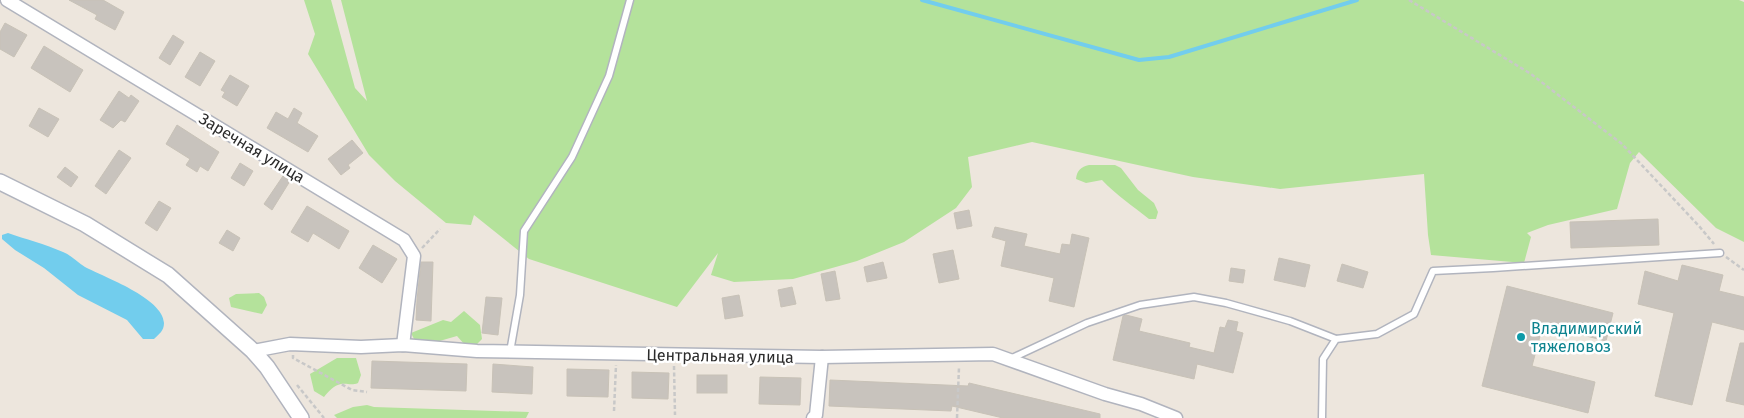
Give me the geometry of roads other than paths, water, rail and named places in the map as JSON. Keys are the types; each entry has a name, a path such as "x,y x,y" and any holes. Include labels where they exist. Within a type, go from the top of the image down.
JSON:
{"street":[{"name":"Заречная улица","path":"7,0 404,240 414,256 403,345"},
{"path":"0,182 85,224 168,276 253,351 267,367 301,418"},
{"name":"Центральная улица","path":"253,351 290,344 361,347 403,345 477,351 674,355 822,357 993,354 1176,418"},
{"path":"813,418 816,415 822,357"}],"lane":[{"path":"510,352 520,295 524,231 572,157 609,76 630,0"},
{"path":"1008,359 1087,323 1140,305 1194,297 1226,303 1290,321 1336,339 1377,334 1414,314 1433,271 1720,253"},
{"path":"1322,418 1323,359 1336,339"}],"water":[{"path":"8,233 66,253 85,267 144,297 161,314 164,323 162,330 154,339 143,339 127,320 78,295 44,268 15,250 2,239 2,235"}],"waterway":[{"path":"922,0 1139,60 1169,57 1357,0"}],"place":[{"name":"Владимирский тяжеловоз","path":"1521,337"}]}
